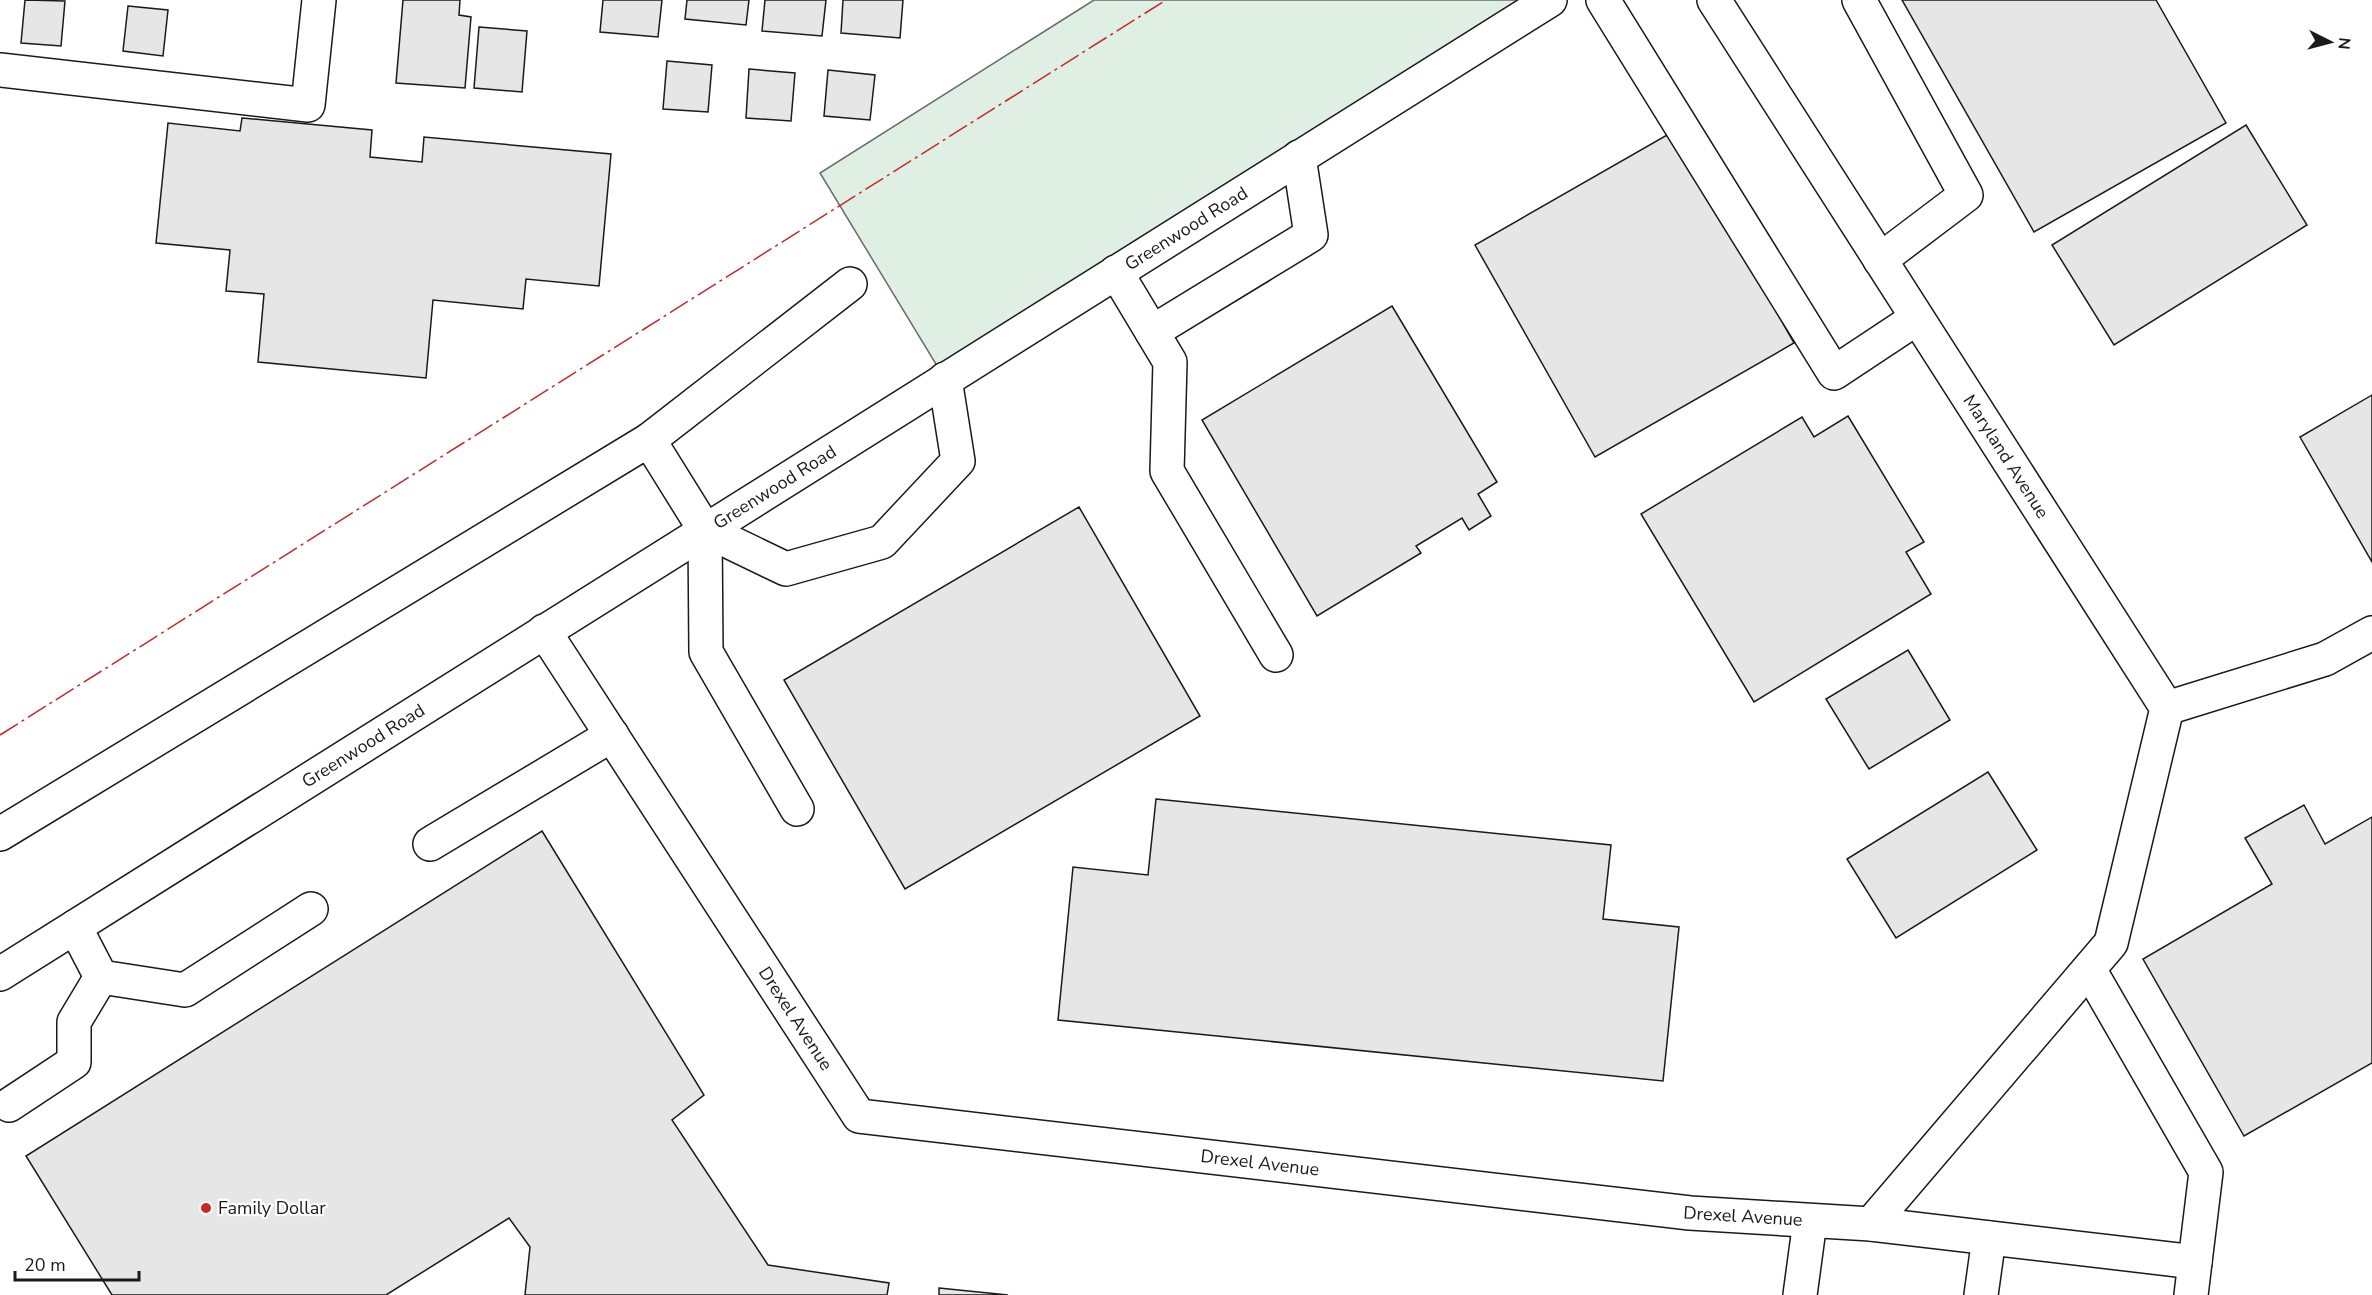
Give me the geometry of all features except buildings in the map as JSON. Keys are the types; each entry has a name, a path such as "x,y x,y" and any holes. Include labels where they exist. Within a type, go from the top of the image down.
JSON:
{"street":[{"path":"0,70 308,105 319,0"},
{"name":"Greenwood Road","path":"0,974 1550,0"},
{"path":"1603,0 1834,373 1917,318"},
{"name":"Maryland Avenue","path":"1714,0 2167,708"},
{"path":"1859,0 1966,195 1880,260"},
{"path":"1152,332 1311,235 1299,157"},
{"path":"1116,272 1170,362 1167,471 1276,656"},
{"path":"0,834 649,440 850,284"},
{"path":"705,530 786,568 882,542 958,461 945,379"},
{"path":"649,440 705,530 706,652 797,809"},
{"name":"Drexel Avenue","path":"544,631 859,1116 1690,1213 1871,1224 2195,1262"},
{"path":"1871,1224 2111,943 2167,708 2325,659 2372,633"},
{"path":"430,843 612,735"},
{"path":"101,977 186,990 311,909"},
{"path":"75,927 101,977"},
{"path":"2089,969 2206,1172 2191,1295"},
{"path":"9,1105 74,1062 74,1022 101,977"},
{"path":"1800,1295 1810,1221"},
{"path":"1981,1295 1989,1238"}],"green space":[{"path":"1094,0 1547,0 945,379 820,173"}],"power":[{"path":"0,735 1166,0"}],"place":[{"name":"Family Dollar","path":"206,1208"}]}
